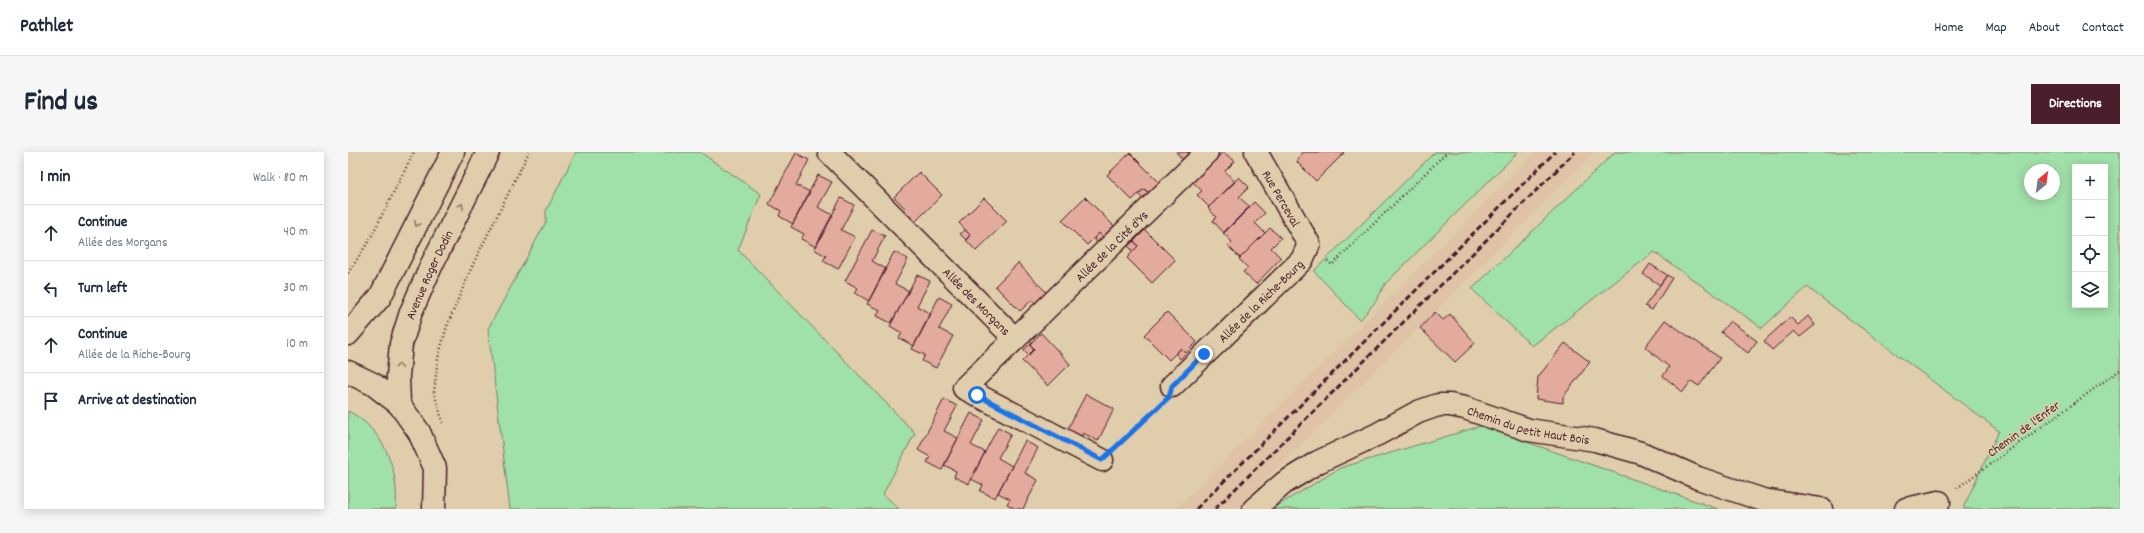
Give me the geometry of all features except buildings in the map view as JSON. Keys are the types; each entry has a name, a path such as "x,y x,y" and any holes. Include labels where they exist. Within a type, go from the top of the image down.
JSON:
{"street":[{"path":"348,334 359,324 380,297 453,152"},
{"name":"Avenue Roger Dodin","path":"399,404 398,376 401,344 411,312 432,264 488,152"},
{"name":"Allée des Morgans","path":"829,152 1015,339 964,388 1102,460"},
{"name":"Allée de la Cité d'Ys","path":"1015,339 1207,152"},
{"name":"Rue Perceval","path":"1256,152 1309,244"},
{"name":"Allée de la Riche-Bourg","path":"1172,386 1302,260 1309,244"},
{"path":"348,372 373,384 399,404 419,432 435,468 434,509"},
{"name":"Chemin du petit Haut Bois","path":"1254,509 1284,483 1318,462 1378,434 1418,412 1438,405 1450,405 1465,408 1529,430 1595,440 1641,453 1698,478 1763,500 1821,509"},
{"path":"1906,509 1939,502"}],"path":[{"path":"348,273 369,241 414,152"},
{"path":"445,429 434,392 438,358 447,326 473,264 529,152"},
{"path":"1309,244 1332,265 1447,152"},
{"name":"Chemin de l'Enfer","path":"1939,502 2120,370"},
{"path":"1102,460 1169,397 1172,386"}],"shaded area":[{"path":"1536,152 1595,152 1236,509 1176,509"}],"green space":[{"path":"576,152 700,152 761,194 738,250 915,433 883,494 899,509 510,509 488,329 546,222 546,211"},
{"path":"1435,152 1518,152 1385,284 1376,301 1360,320 1314,271"},
{"path":"1615,152 2120,152 2120,509 1964,509 1964,506 1999,431 1807,287 1762,328 1654,252 1532,346 1472,289"},
{"path":"348,411 361,419 372,429 387,452 395,480 396,509 348,509"},
{"path":"1481,426 1718,509 1272,509 1340,468"}],"railway":[{"path":"1196,509 1555,152"},
{"path":"1215,509 1575,152"}],"route":[{"path":"977,395 1102,460 1169,397 1172,386 1204,354"}]}
